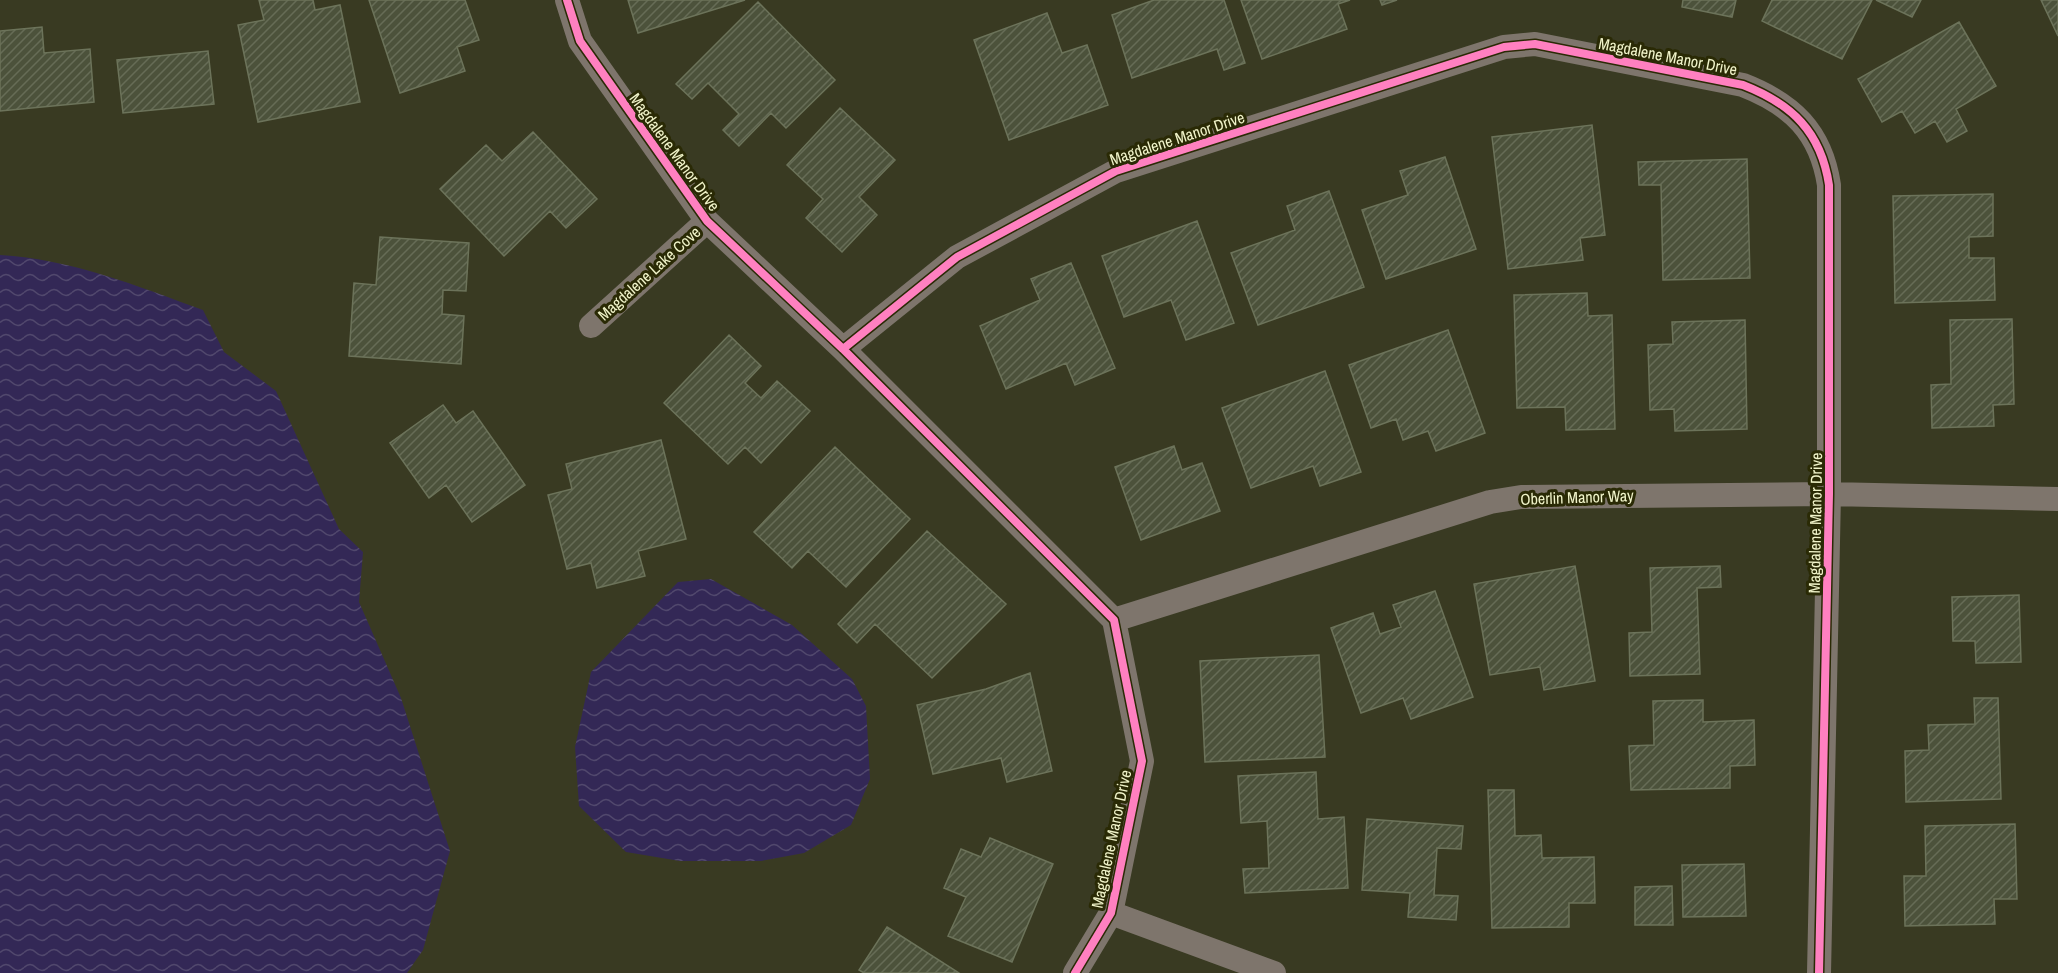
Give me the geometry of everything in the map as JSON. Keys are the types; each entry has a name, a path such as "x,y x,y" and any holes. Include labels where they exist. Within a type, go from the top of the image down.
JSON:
{"street":[{"name":"Magdalene Manor Drive","path":"567,0 580,41 707,221 843,349 1114,620 1142,761 1111,913 1075,973"},
{"name":"Magdalene Manor Drive","path":"843,349 957,257 1116,171 1504,47 1535,44 1743,85 1768,94 1804,124 1826,164 1830,186 1829,494 1819,973"},
{"name":"Magdalene Lake Cove","path":"591,326 707,221"},
{"name":"Oberlin Manor Way","path":"1114,620 1490,502 1521,498 1829,494 2058,499"},
{"path":"1111,913 1274,973"}],"water":[{"path":"0,255 78,268 203,310 224,352 276,391 339,529 363,552 359,602 401,698 450,851 423,950 407,973 0,973"},
{"path":"711,579 792,625 852,679 866,706 870,779 851,825 804,853 761,861 680,861 626,852 579,806 575,747 591,672 678,582"}],"building":[{"path":"259,0 313,0 315,10 340,5 360,102 258,122 238,25 264,20"},
{"path":"369,0 465,0 479,40 457,47 465,71 400,93"},
{"path":"628,0 745,0 638,33"},
{"path":"1154,0 1224,0 1245,63 1224,70 1217,49 1132,78 1112,15"},
{"path":"1241,0 1350,0 1338,4 1347,29 1262,59"},
{"path":"1380,0 1397,0 1382,5"},
{"path":"1683,0 1736,0 1732,17 1682,7"},
{"path":"1772,0 1872,0 1842,59 1762,21"},
{"path":"1876,0 1921,0 1912,17"},
{"path":"2041,0 2058,0 2058,36"},
{"path":"758,2 835,80 786,128 771,113 739,146 723,130 739,114 708,83 692,99 676,84"},
{"path":"1047,13 1062,53 1087,45 1108,105 1009,140 974,40"},
{"path":"1959,22 1996,86 1956,109 1967,131 1947,142 1935,121 1915,133 1902,111 1882,122 1858,79"},
{"path":"42,27 44,53 90,49 94,102 0,111 0,31"},
{"path":"208,51 214,104 123,113 117,60"},
{"path":"840,108 895,160 859,197 877,215 842,252 806,218 823,199 787,165"},
{"path":"1592,125 1605,235 1580,238 1583,260 1508,269 1492,137"},
{"path":"533,132 597,199 566,228 550,211 504,256 440,189 486,145 502,161"},
{"path":"1445,157 1476,249 1386,279 1362,210 1408,195 1400,171"},
{"path":"1747,159 1750,278 1663,280 1661,185 1639,185 1638,162"},
{"path":"1329,191 1364,287 1258,325 1231,253 1295,230 1287,206"},
{"path":"1993,194 1993,236 1969,237 1969,258 1994,258 1995,300 1895,303 1893,196"},
{"path":"1197,221 1234,323 1186,340 1171,300 1124,317 1102,256"},
{"path":"380,237 469,243 466,291 443,290 442,314 464,316 461,364 349,356 354,283 376,285"},
{"path":"1071,263 1115,368 1075,385 1066,363 1006,389 980,326 1040,300 1031,279"},
{"path":"1587,293 1588,316 1612,315 1615,429 1566,430 1565,407 1517,408 1514,295"},
{"path":"2012,319 2014,404 1993,405 1994,426 1932,428 1931,385 1951,384 1950,320"},
{"path":"1745,320 1747,429 1675,431 1674,409 1650,410 1648,345 1673,344 1672,322"},
{"path":"1448,330 1485,433 1436,451 1428,431 1403,440 1396,419 1371,428 1349,365"},
{"path":"729,335 761,366 745,383 761,398 777,381 810,411 761,463 745,447 728,464 664,403"},
{"path":"1325,371 1361,472 1320,486 1313,466 1251,488 1222,408"},
{"path":"443,405 456,423 473,411 525,485 472,522 446,485 429,498 390,443"},
{"path":"661,440 686,539 638,551 645,576 597,588 591,563 567,569 548,495 572,489 566,464"},
{"path":"1174,446 1182,470 1202,463 1220,511 1141,540 1115,467"},
{"path":"835,447 910,519 846,587 808,551 792,568 754,532"},
{"path":"927,531 1006,604 932,678 875,624 857,643 838,624"},
{"path":"1575,566 1595,681 1544,690 1540,667 1490,675 1474,584"},
{"path":"1720,566 1721,587 1697,588 1700,674 1630,676 1629,633 1652,632 1650,568"},
{"path":"1435,591 1473,697 1411,719 1403,698 1361,713 1331,628 1373,613 1380,634 1401,627 1393,605"},
{"path":"2019,595 2021,662 1976,663 1975,641 1953,641 1952,597"},
{"path":"1319,655 1325,757 1205,762 1200,661"},
{"path":"1030,673 1052,771 1007,782 1001,758 933,774 917,705 986,689"},
{"path":"1974,698 1998,698 2001,799 1906,802 1905,751 1929,750 1928,725 1975,724"},
{"path":"1703,700 1703,722 1754,720 1755,765 1730,766 1730,788 1631,790 1629,746 1654,745 1653,701"},
{"path":"1316,772 1318,819 1344,817 1348,888 1245,893 1243,869 1269,868 1267,821 1241,823 1238,776"},
{"path":"1488,790 1514,790 1515,836 1541,835 1542,858 1594,857 1595,903 1569,903 1569,927 1492,928"},
{"path":"1367,819 1463,826 1461,849 1437,848 1434,895 1458,896 1456,920 1408,917 1410,893 1362,890"},
{"path":"2015,824 2017,899 1994,899 1995,924 1905,926 1904,876 1926,876 1925,826"},
{"path":"990,838 1053,864 1012,962 948,936 966,897 944,888 961,849 981,857"},
{"path":"1744,864 1746,916 1683,917 1682,865"},
{"path":"1672,886 1673,925 1635,925 1635,887"},
{"path":"887,927 959,973 864,973 859,970"}],"cycle path":[{"path":"567,0 580,41 707,221 843,349 1114,620 1142,761 1111,913 1075,973"},
{"path":"843,349 957,257 1116,171 1504,47 1535,44 1743,85 1776,101 1790,111 1811,135 1825,166 1829,185 1829,494 1819,973"}]}
